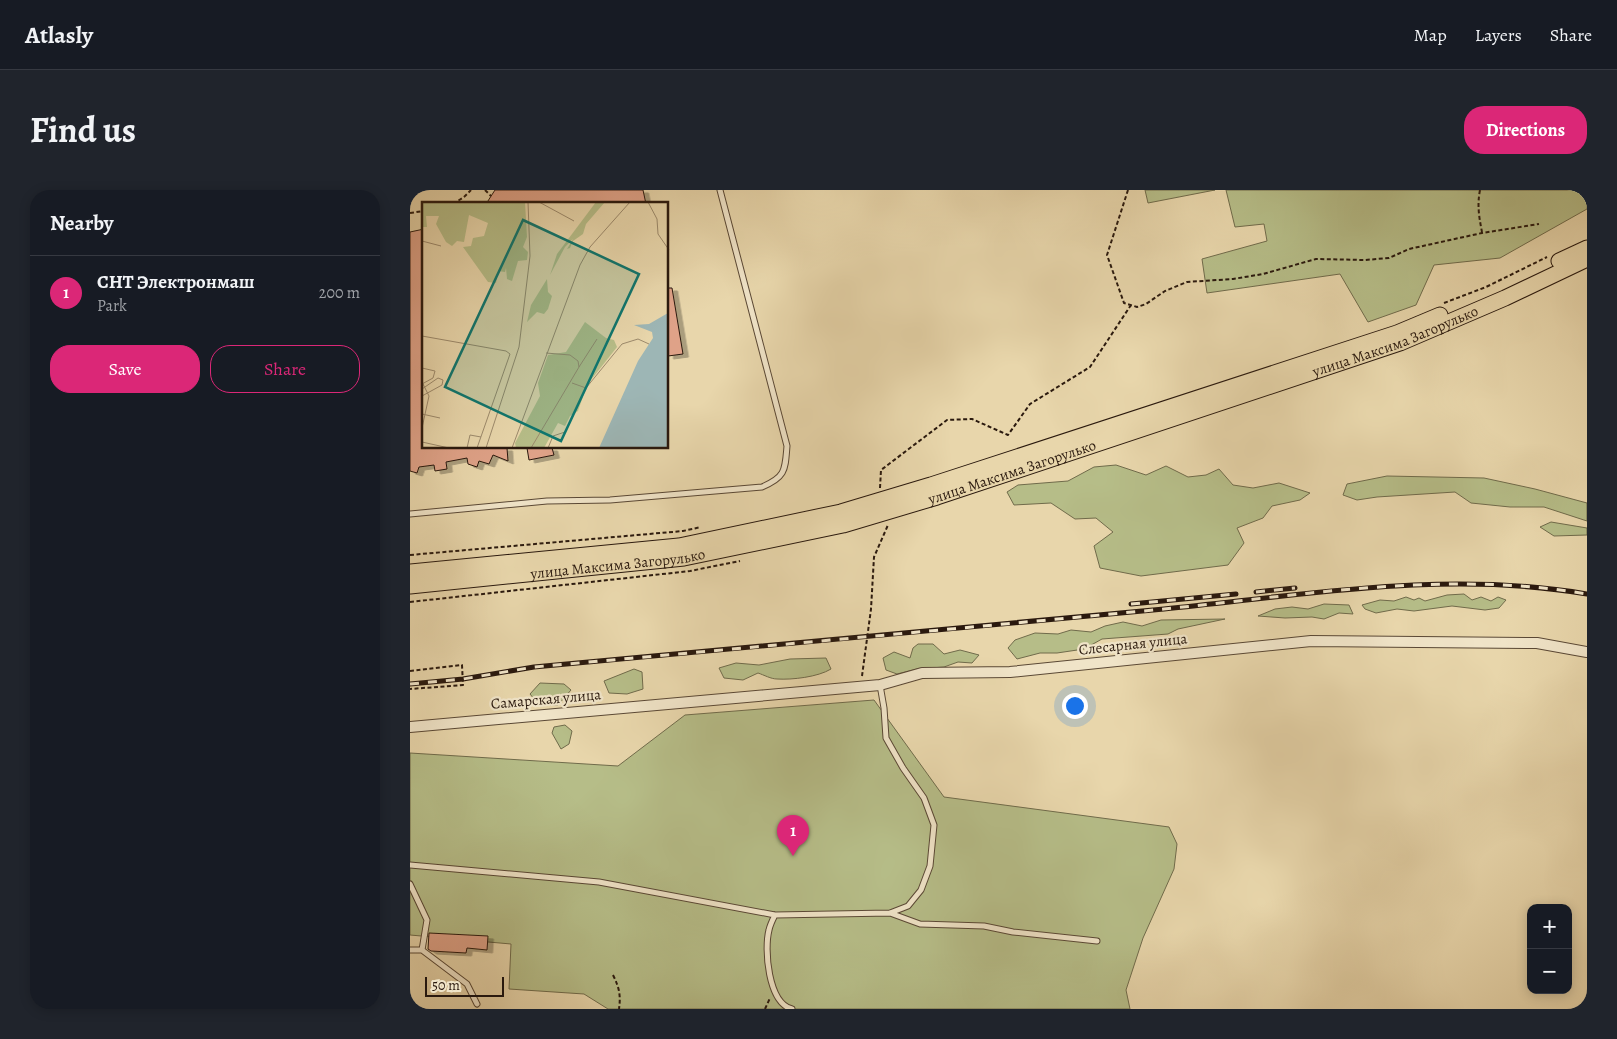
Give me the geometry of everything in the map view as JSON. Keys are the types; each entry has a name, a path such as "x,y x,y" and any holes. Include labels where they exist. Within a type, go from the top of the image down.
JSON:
{"main road":[{"name":"улица Максима Загорулько","path":"410,572 679,546 841,512 1397,332 1493,293 1587,248"},
{"name":"улица Максима Загорулько","path":"410,586 684,558 843,525 937,497 1400,343 1505,298 1587,259"}],"street":[{"name":"Слесарная улица","path":"684,701 880,685 922,673 1010,672 1311,641 1537,643 1587,652"},
{"name":"Самарская улица","path":"410,727 684,701"}],"lane":[{"path":"410,514 547,501 610,500 762,487 777,481 786,467 787,446 720,190"},
{"path":"410,865 599,882 775,915 890,913 908,906 921,890 930,866 934,825 924,798 903,768 886,738 880,685"},
{"path":"410,884 427,920 422,950"},
{"path":"890,913 920,924 984,926 1013,932 1097,941"},
{"path":"775,915 769,930 767,955 772,988 786,1008 792,1009"},
{"path":"410,950 422,950 468,984 477,1004"}],"path":[{"path":"456,202 471,190"},
{"path":"484,190 491,196"},
{"path":"1128,190 1106,255 1124,303 1137,307 1146,304 1165,291 1187,282 1233,279 1263,274 1316,259 1364,260 1389,258 1408,249 1482,233 1539,224"},
{"path":"1480,190 1478,215 1482,233"},
{"path":"1442,304 1486,287 1549,256"},
{"path":"888,488 880,490 881,470 947,420 972,419 1008,434 1030,404 1090,367 1131,305"},
{"path":"860,686 871,609 874,557 888,523"},
{"path":"410,555 683,531 702,527"},
{"path":"410,671 462,666 463,685 410,689"},
{"path":"613,975 619,988 621,1000 619,1009"}],"green space":[{"path":"1145,190 1215,190 1148,203"},
{"path":"1226,190 1587,190 1587,209 1500,258 1434,265 1416,305 1368,322 1340,274 1207,293 1202,259 1267,241 1264,224 1235,227"},
{"path":"1116,465 1146,475 1166,466 1188,477 1206,475 1219,469 1233,485 1253,488 1279,483 1310,493 1300,500 1272,506 1263,518 1237,528 1244,543 1228,565 1141,576 1100,568 1094,546 1113,532 1096,518 1075,519 1051,503 1014,505 1007,492 1018,485 1068,481 1094,467"},
{"path":"1387,476 1484,478 1535,489 1587,503 1587,521 1544,507 1510,507 1471,503 1455,492 1357,500 1343,495 1347,484"},
{"path":"1551,522 1587,528 1587,535 1554,536 1540,527"},
{"path":"1464,594 1472,600 1481,597 1491,601 1498,597 1506,600 1499,608 1485,610 1452,606 1414,611 1397,609 1376,613 1365,609 1362,605 1380,600 1394,601 1406,597 1414,600 1419,598 1425,601 1447,595"},
{"path":"1324,604 1349,605 1353,614 1339,613 1324,619 1258,616 1275,609 1292,607 1308,609"},
{"path":"1225,619 1178,629 1168,634 1102,639 1084,649 1057,653 1040,653 1017,659 1008,648 1015,640 1035,633 1058,634 1071,630 1091,632 1105,626 1123,622 1142,626 1161,620"},
{"path":"918,644 933,644 944,654 960,650 979,655 972,663 958,662 944,667 917,669 897,674 886,670 883,658 894,652 910,658 913,648"},
{"path":"826,658 831,669 812,676 797,678 775,679 758,673 743,680 724,678 719,668 736,663 759,665 790,659"},
{"path":"634,669 642,672 643,689 627,694 609,693 604,681"},
{"path":"540,683 564,684 571,690 558,705 539,705 530,694"},
{"path":"874,700 944,797 1169,827 1177,844 1174,869 1143,938 1126,990 1130,1009 608,1009 584,994 509,989 511,944 410,935 410,753 618,766 685,715"},
{"path":"565,725 572,731 569,744 561,749 552,733 554,727"}],"building":[{"path":"495,190 643,190 646,202 487,202"},
{"path":"422,229 422,449 507,449 508,461 493,455 489,464 479,461 477,467 468,464 467,458 446,462 447,469 435,471 434,465 419,467 417,473 410,471 410,232"},
{"path":"669,288 672,288 683,354 669,356"},
{"path":"527,449 552,449 554,455 529,460"},
{"path":"429,933 488,936 487,950 467,948 466,953 431,951 428,949"}],"railway":[{"path":"410,684 463,679 534,667 1164,609 1376,587 1482,584 1534,587 1587,594"},
{"path":"1256,592 1295,588"},
{"path":"1131,604 1236,594"}],"place":[{"name":"СНТ Электронмаш","path":"793,856"}]}
